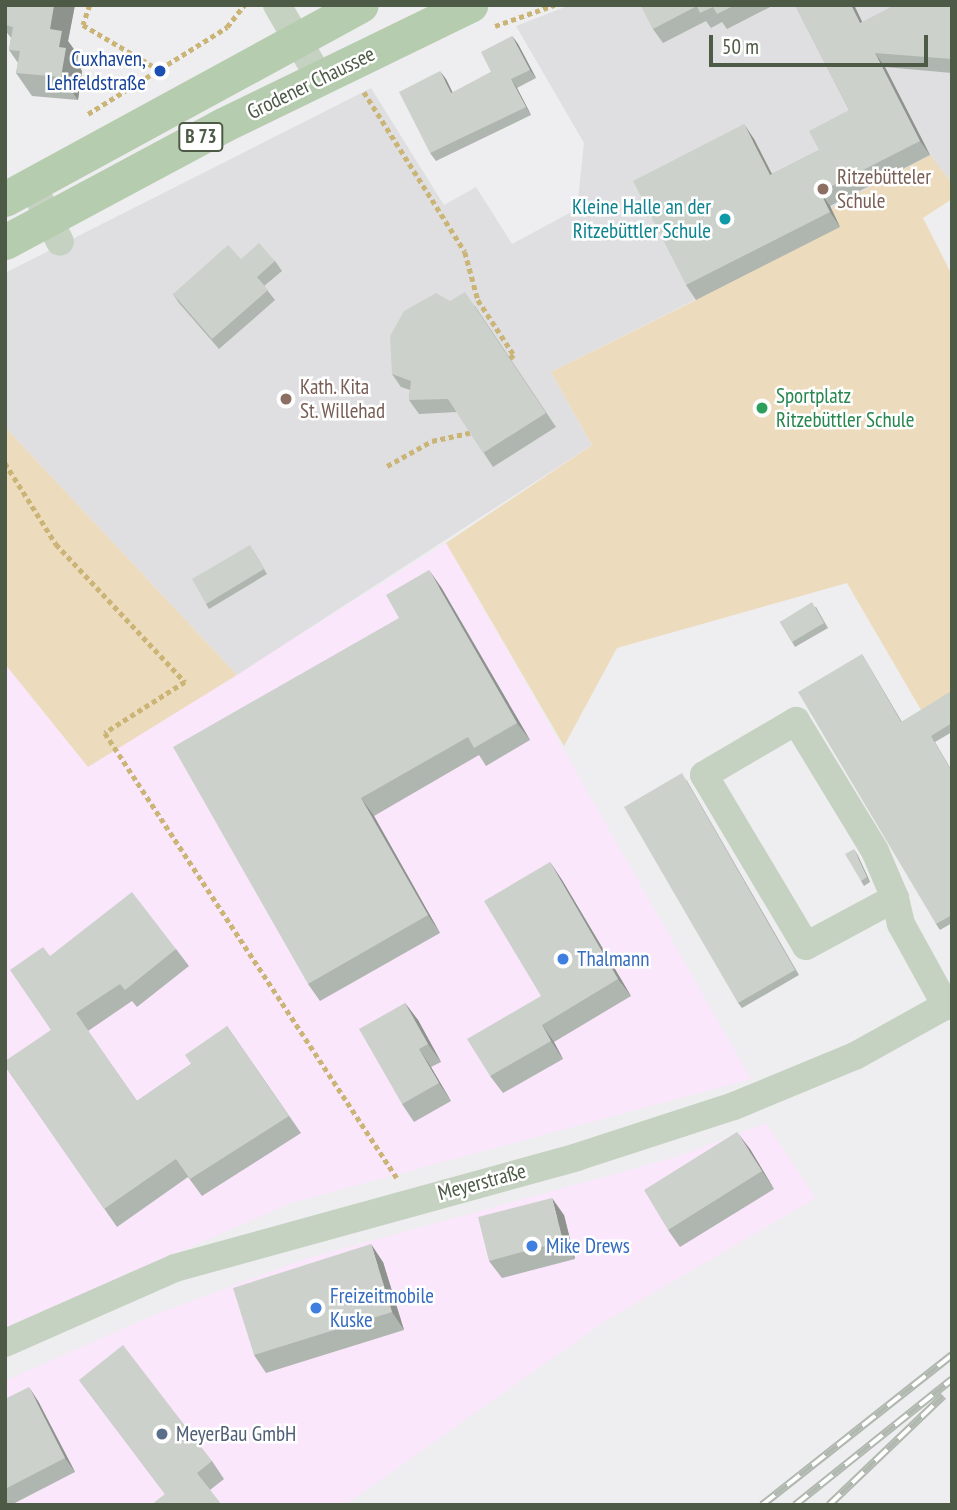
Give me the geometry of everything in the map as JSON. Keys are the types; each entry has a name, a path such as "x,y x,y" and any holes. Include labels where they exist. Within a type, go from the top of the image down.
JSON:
{"main road":[{"name":"Grodener Chaussee","path":"19,191 300,43 361,5"},
{"name":"Grodener Chaussee","path":"5,242 54,230 320,79 470,5"}],"street":[{"path":"277,5 320,79"},
{"path":"19,191 54,230"},
{"path":"895,898 806,946 704,775 796,721 875,851 895,898 901,924 949,1004"},
{"name":"Meyerstraße","path":"5,1343 175,1268 577,1157 734,1106 855,1056 949,1004"}],"path":[{"path":"90,5 83,25 156,68"},
{"path":"77,121 156,68 227,27 240,6"},
{"name":"Grodener Chaussee","path":"360,85 465,252 478,300 514,355 503,365"},
{"path":"387,466 432,441 479,430"},
{"path":"5,463 56,544 185,682 105,733 389,1171 406,1185"}],"shaded area":[{"name":"Kath. Kita St. Willehad","path":"570,5 952,5 952,183 930,156 840,227 551,372 592,445 237,675 5,427 5,273 371,88 444,205 476,187 512,244 577,209 584,143 516,26"},
{"name":"Sportplatz Ritzebüttler Schule","path":"754,139 808,243 831,208 930,155 952,183 952,199 923,218 952,275 952,691 921,710 847,583 617,648 564,746 446,543 592,445 551,372 696,300 643,195"},
{"path":"5,427 237,675 88,767 5,664"},
{"path":"446,543 751,1079 291,1203 5,1328 5,664 88,767"},
{"path":"766,1123 816,1198 605,1321 345,1505 5,1505 5,1381 154,1315 305,1259 676,1157"}],"building":[{"path":"5,5 54,5 50,29 62,31 59,47 66,48 61,77 16,73 20,51 9,50 13,27 5,25"},
{"path":"641,5 735,5 717,14 713,7 700,13 697,6 653,29"},
{"path":"795,5 851,5 860,23 890,5 952,5 952,59 875,53 920,141 820,192 830,212 686,285 633,181 744,124 770,175 819,150 809,131 849,110"},
{"path":"512,36 530,70 511,79 526,107 430,153 399,92 440,71 451,93 491,72 481,52"},
{"path":"259,243 275,261 257,277 268,290 212,339 173,294 228,245 241,259"},
{"path":"465,292 546,413 483,453 448,399 409,400 411,381 392,374 390,336 404,311 436,293 450,301"},
{"path":"250,545 264,569 206,604 192,579"},
{"path":"429,570 517,723 474,748 468,737 361,798 428,915 308,984 173,747 399,618 386,595"},
{"path":"812,602 824,623 792,642 780,622"},
{"path":"862,654 901,722 952,691 952,723 931,736 952,772 952,915 936,924 798,692"},
{"path":"682,773 795,970 738,1003 624,807"},
{"path":"854,849 867,877 861,881 845,854"},
{"path":"550,862 618,979 542,1025 551,1041 490,1076 467,1039 541,996 484,901"},
{"path":"132,892 176,949 125,990 120,984 76,1013 137,1101 191,1064 185,1055 227,1026 289,1116 190,1179 176,1159 104,1209 5,1066 5,1061 51,1030 10,970 43,947 50,956"},
{"path":"405,1003 428,1044 419,1049 439,1083 402,1104 359,1029"},
{"path":"737,1132 762,1171 668,1230 644,1190"},
{"path":"552,1198 563,1241 489,1261 478,1217"},
{"path":"371,1244 392,1312 254,1355 233,1288"},
{"path":"123,1345 212,1461 197,1473 222,1505 151,1505 165,1494 79,1380"},
{"path":"29,1387 65,1458 5,1489 5,1399"}],"railway":[{"path":"762,1505 952,1355"},
{"path":"795,1505 952,1379"},
{"path":"829,1505 943,1396"}],"place":[{"name":"Cuxhaven, Lehfeldstraße","path":"160,71"},
{"name":"Ritzebütteler Schule","path":"823,189"},
{"name":"Kleine Halle an der Ritzebüttler Schule","path":"725,219"},
{"name":"Kath. Kita St. Willehad","path":"286,399"},
{"name":"Sportplatz Ritzebüttler Schule","path":"762,408"},
{"name":"Thalmann","path":"563,959"},
{"name":"Mike Drews","path":"532,1246"},
{"name":"Freizeitmobile Kuske","path":"316,1308"},
{"name":"MeyerBau GmbH","path":"162,1434"}]}
